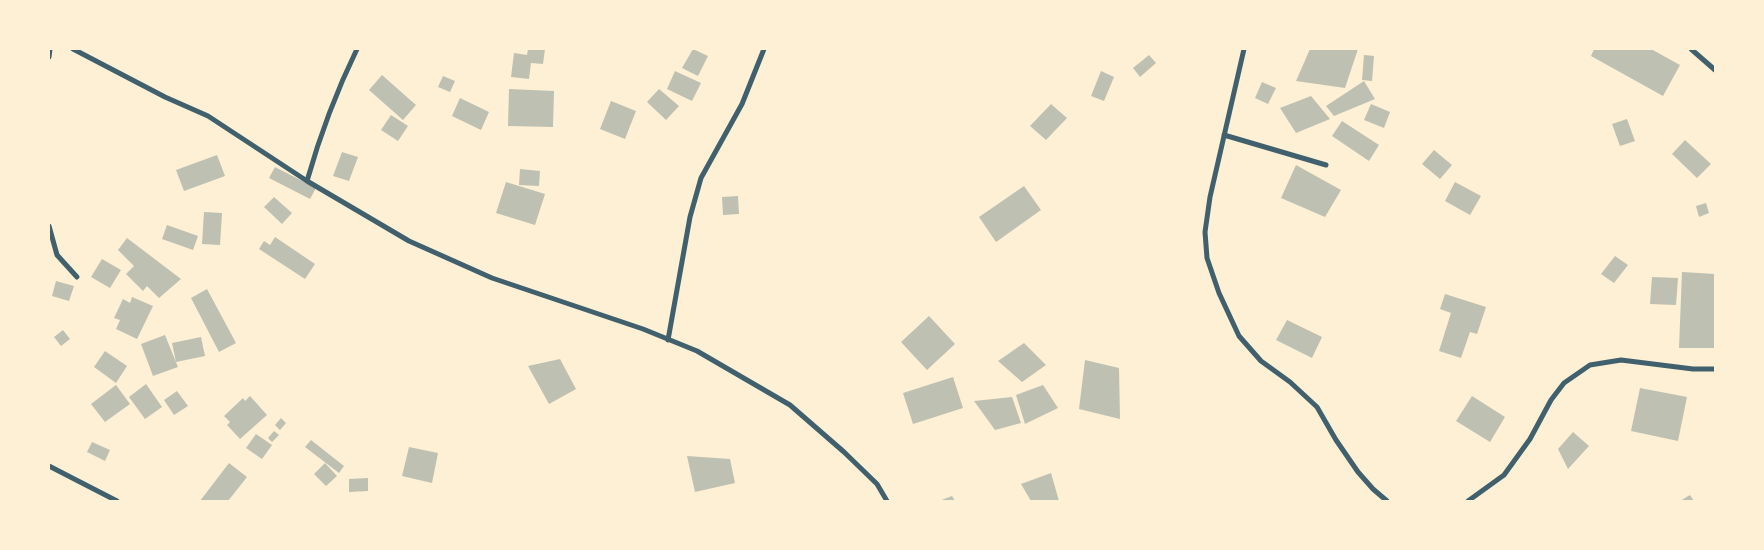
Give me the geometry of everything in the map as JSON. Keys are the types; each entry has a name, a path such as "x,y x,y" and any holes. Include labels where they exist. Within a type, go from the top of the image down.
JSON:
{"street":[{"path":"49,57 50,49"},
{"path":"73,49 165,97 208,116 307,181 409,241 484,274 697,351 790,405 844,452 877,484 887,501"},
{"path":"307,181 329,111 357,49"},
{"path":"668,340 690,217 702,178 742,104 764,49"},
{"path":"1244,49 1210,197 1205,232 1207,258 1219,293 1239,336 1260,361 1290,382 1316,407 1358,472 1373,489 1388,501"},
{"path":"1691,49 1715,70"},
{"path":"1224,136 1326,165"},
{"path":"49,226 57,255 77,277"},
{"path":"1468,501 1504,475 1530,439 1551,400 1564,384 1590,365 1621,360 1693,369 1715,369"},
{"path":"49,466 117,501"}],"building":[{"path":"528,49 545,49 543,64 531,63 529,79 511,77 514,53 527,55"},
{"path":"693,49 708,56 698,76 682,68"},
{"path":"1310,49 1358,49 1345,88 1296,81"},
{"path":"1594,49 1651,49 1680,65 1663,96 1591,56"},
{"path":"1149,55 1156,63 1140,77 1133,68"},
{"path":"1364,55 1374,56 1372,81 1362,80"},
{"path":"675,71 701,83 692,101 667,89"},
{"path":"1101,71 1114,77 1104,101 1091,96"},
{"path":"382,75 416,105 403,120 369,90"},
{"path":"443,76 455,81 450,92 438,87"},
{"path":"1364,81 1375,99 1334,116 1326,106"},
{"path":"1262,82 1276,88 1268,104 1255,98"},
{"path":"509,89 554,91 553,127 508,126"},
{"path":"659,89 679,106 666,120 647,102"},
{"path":"1311,96 1330,119 1296,133 1280,108"},
{"path":"460,98 489,112 481,130 452,116"},
{"path":"611,101 636,111 625,139 600,129"},
{"path":"1051,104 1067,118 1046,140 1030,126"},
{"path":"1371,104 1390,112 1384,128 1364,120"},
{"path":"391,115 408,126 398,141 381,130"},
{"path":"1627,119 1635,141 1620,146 1612,124"},
{"path":"1342,121 1379,145 1369,161 1332,136"},
{"path":"1685,140 1711,164 1697,178 1672,154"},
{"path":"1434,150 1452,165 1440,179 1422,164"},
{"path":"342,152 358,157 349,181 333,176"},
{"path":"217,155 225,176 184,191 176,170"},
{"path":"1296,165 1341,190 1325,217 1281,198"},
{"path":"275,167 316,188 310,199 269,178"},
{"path":"520,169 540,171 539,186 519,185"},
{"path":"506,182 545,194 535,225 496,213"},
{"path":"1455,182 1481,196 1470,215 1445,201"},
{"path":"1024,186 1041,210 996,242 979,217"},
{"path":"738,196 739,214 723,215 722,197"},
{"path":"274,197 292,213 282,224 264,207"},
{"path":"1706,203 1709,213 1699,217 1696,206"},
{"path":"204,212 222,213 220,245 202,244"},
{"path":"167,225 198,236 193,250 162,239"},
{"path":"275,237 315,264 305,279 259,249 264,241 270,245"},
{"path":"127,238 181,279 159,298 147,286 143,291 126,274 134,266 118,250"},
{"path":"1615,256 1628,265 1614,283 1601,274"},
{"path":"102,259 121,270 110,288 91,277"},
{"path":"1682,272 1715,274 1715,348 1679,348"},
{"path":"1652,277 1678,278 1676,305 1650,304"},
{"path":"56,281 74,286 69,301 52,296"},
{"path":"207,289 236,343 219,352 191,298"},
{"path":"1445,294 1486,307 1477,334 1470,332 1461,358 1439,351 1451,313 1440,309"},
{"path":"132,297 153,306 137,339 116,329 120,320 114,318 123,299 130,303"},
{"path":"929,316 955,344 927,370 901,342"},
{"path":"1287,320 1322,337 1312,358 1276,340"},
{"path":"63,330 70,339 61,346 54,337"},
{"path":"165,335 178,367 153,376 141,344"},
{"path":"201,337 205,356 176,362 172,343"},
{"path":"1024,343 1046,365 1022,382 998,361"},
{"path":"105,351 127,366 116,383 94,367"},
{"path":"560,359 576,389 549,404 528,366"},
{"path":"1085,360 1119,368 1120,419 1079,409"},
{"path":"953,377 963,408 913,424 903,393"},
{"path":"146,384 162,407 145,419 129,397"},
{"path":"116,385 130,404 105,422 91,404"},
{"path":"1043,385 1058,408 1025,424 1016,395"},
{"path":"1640,388 1687,397 1678,441 1631,431"},
{"path":"177,391 188,406 174,415 164,400"},
{"path":"250,396 267,415 240,439 227,425 230,422 224,416 243,398 245,401"},
{"path":"1472,396 1505,417 1490,442 1456,421"},
{"path":"1012,397 1021,423 995,430 974,401"},
{"path":"281,418 286,423 280,430 275,425"},
{"path":"274,431 279,435 272,442 268,438"},
{"path":"1573,432 1589,446 1568,469 1558,449"},
{"path":"256,434 272,445 262,459 246,448"},
{"path":"311,440 344,466 339,473 305,447"},
{"path":"92,442 110,450 105,461 87,452"},
{"path":"409,447 438,453 432,483 402,476"},
{"path":"687,456 730,459 735,483 695,492"},
{"path":"229,463 247,477 228,501 200,501"},
{"path":"325,463 337,476 326,486 314,474"},
{"path":"1051,473 1059,501 1031,501 1021,484"},
{"path":"368,478 368,491 349,492 349,479"},
{"path":"1690,495 1694,501 1680,501"},
{"path":"952,496 955,501 939,501"}]}
